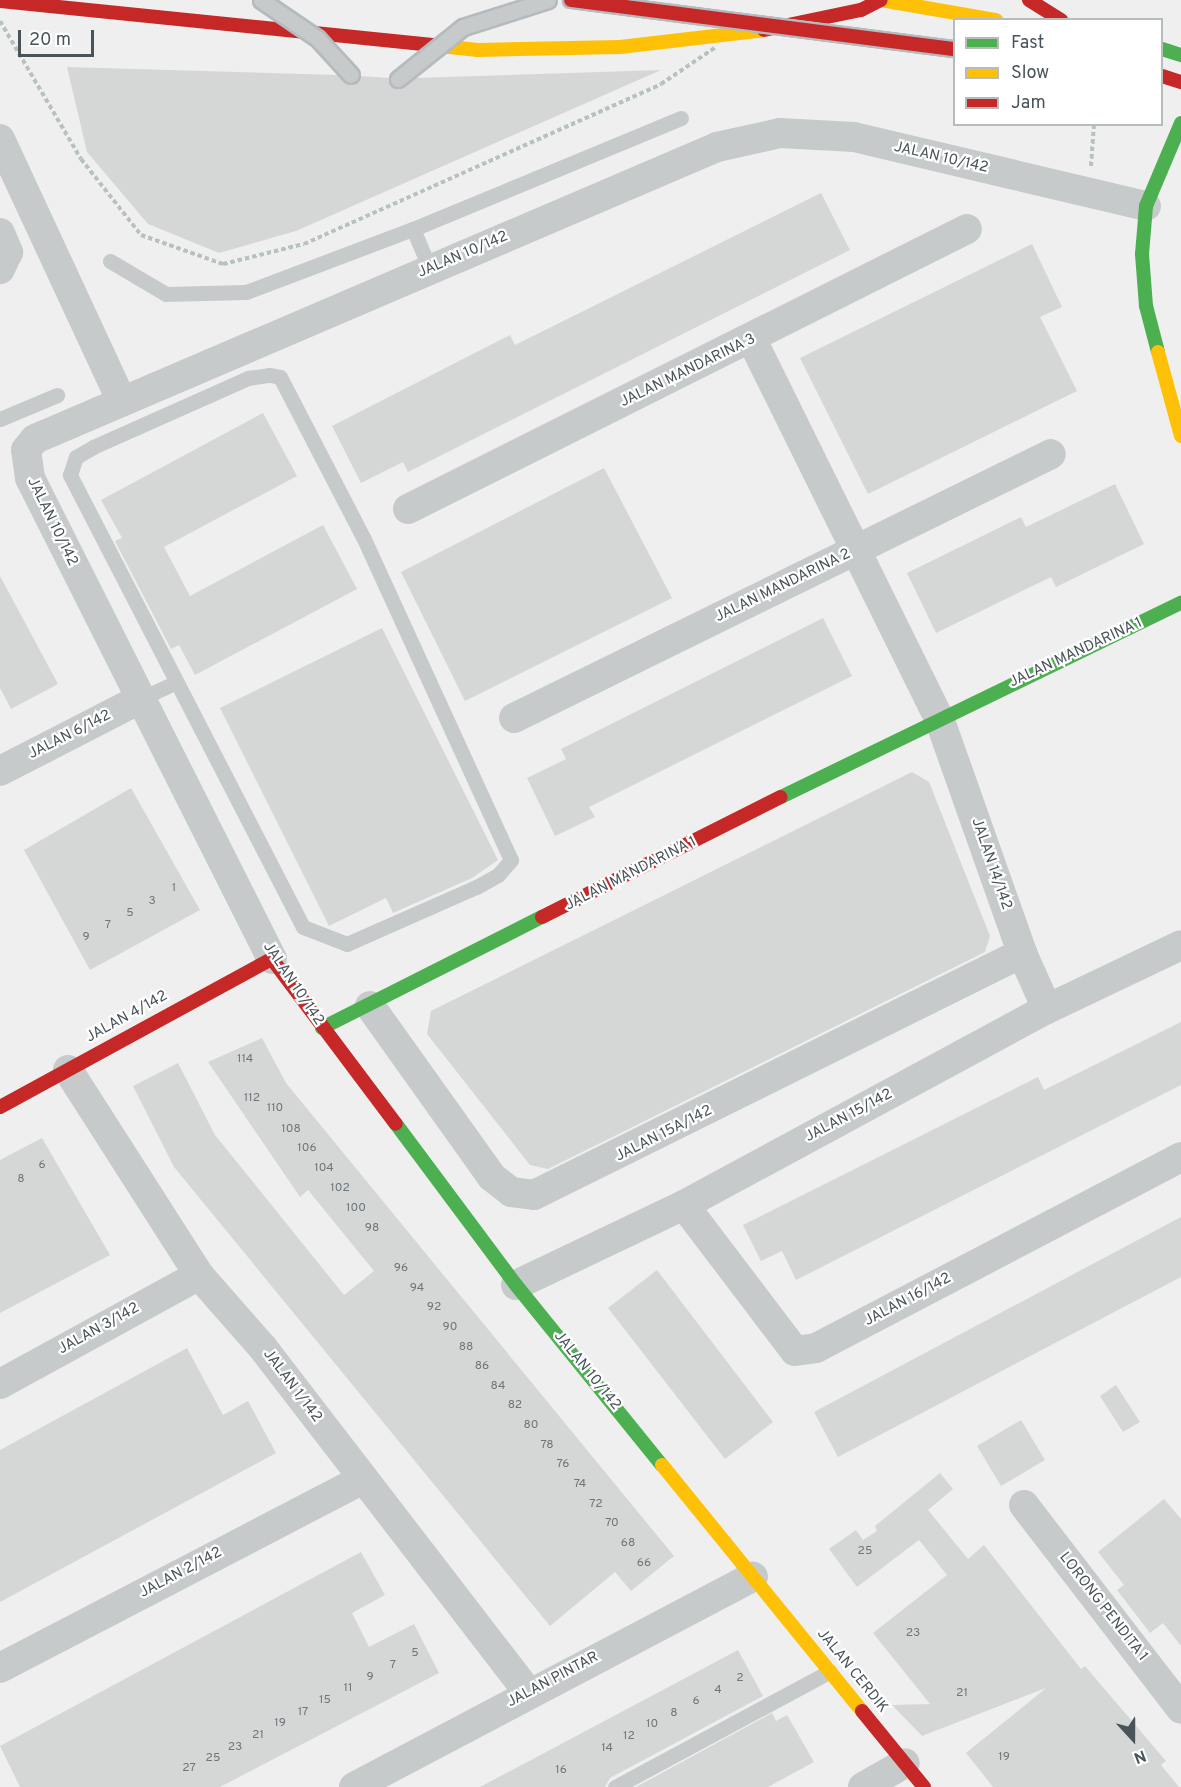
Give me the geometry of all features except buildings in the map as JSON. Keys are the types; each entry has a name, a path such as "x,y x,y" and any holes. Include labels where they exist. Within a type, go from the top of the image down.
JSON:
{"main road":[{"path":"571,0 953,50"},
{"path":"0,1 478,50 620,47 710,39 814,22 861,10 881,0 984,18"},
{"path":"1029,0 1058,18"},
{"path":"1163,50 1181,55"},
{"path":"1163,77 1181,82"},
{"path":"1181,123 1146,206 1142,254 1146,306 1181,436"},
{"name":"JALAN MANDARINA 1","path":"322,1028 370,1006 939,718 1181,603"},
{"name":"JALAN 10/142","path":"272,959 516,1285 753,1577"},
{"name":"JALAN 4/142","path":"0,1107 272,959"},
{"name":"JALAN CERDIK","path":"753,1577 924,1787"}],"street":[{"name":"JALAN 10/142","path":"272,959 140,699 25,463 26,450 35,439 717,147 780,133 854,137 1146,206"},
{"path":"0,139 122,400"},
{"name":"JALAN MANDARINA 3","path":"408,509 752,340 967,228"},
{"path":"0,233 8,252 0,269"},
{"path":"752,340 939,718"},
{"name":"JALAN MANDARINA 2","path":"514,718 1051,454"},
{"name":"JALAN 6/142","path":"0,771 140,699"},
{"name":"JALAN 14/142","path":"939,718 1022,953 1047,1009"},
{"name":"JALAN 15/142","path":"516,1285 684,1205 1047,1009 1181,945"},
{"name":"JALAN 15A/142","path":"370,1006 492,1177 512,1192 534,1195 1022,953"},
{"name":"JALAN 1/142","path":"68,1070 199,1275 263,1348 529,1693"},
{"name":"JALAN 16/142","path":"684,1205 795,1351 816,1348 1181,1156"},
{"name":"JALAN 3/142","path":"0,1384 199,1275"},
{"name":"JALAN 2/142","path":"0,1668 363,1479"},
{"name":"LORONG PENDITA 1","path":"1024,1505 1181,1709"},
{"name":"JALAN PINTAR","path":"354,1787 753,1577"},
{"path":"863,1787 905,1763"}],"lane":[{"path":"261,0 317,38 351,75"},
{"path":"398,78 463,27 548,0"},
{"path":"110,261 166,294 246,292 413,229 681,118"},
{"path":"413,229 430,269"},
{"path":"280,377 364,538 511,860 498,875 476,887 347,944 303,927 174,683 70,475 76,458 93,447 248,378 280,377"},
{"path":"0,419 57,395"},
{"path":"140,699 174,683"},
{"path":"615,1787 830,1671"}],"path":[{"path":"0,21 81,159 141,235 223,264 304,244 661,84 752,23"},
{"path":"1089,193 1094,126"}],"traffic: fast":[{"path":"1163,49 1181,55"},
{"path":"1158,352 1146,306 1142,254 1146,206 1181,123"},
{"path":"781,797 1181,603"},
{"path":"322,1028 542,917"},
{"path":"396,1124 516,1285 662,1465"}],"traffic: slow":[{"path":"881,0 984,18"},
{"path":"440,46 478,50 620,47 764,30"},
{"path":"1158,352 1181,436"},
{"path":"662,1465 862,1711"}],"traffic: jam":[{"path":"571,0 953,49"},
{"path":"764,30 861,10 881,0"},
{"path":"1029,0 1058,18"},
{"path":"0,1 440,46"},
{"path":"1163,76 1181,82"},
{"path":"542,917 781,797"},
{"path":"0,1107 272,959 396,1124"},
{"path":"862,1711 924,1787"}]}
